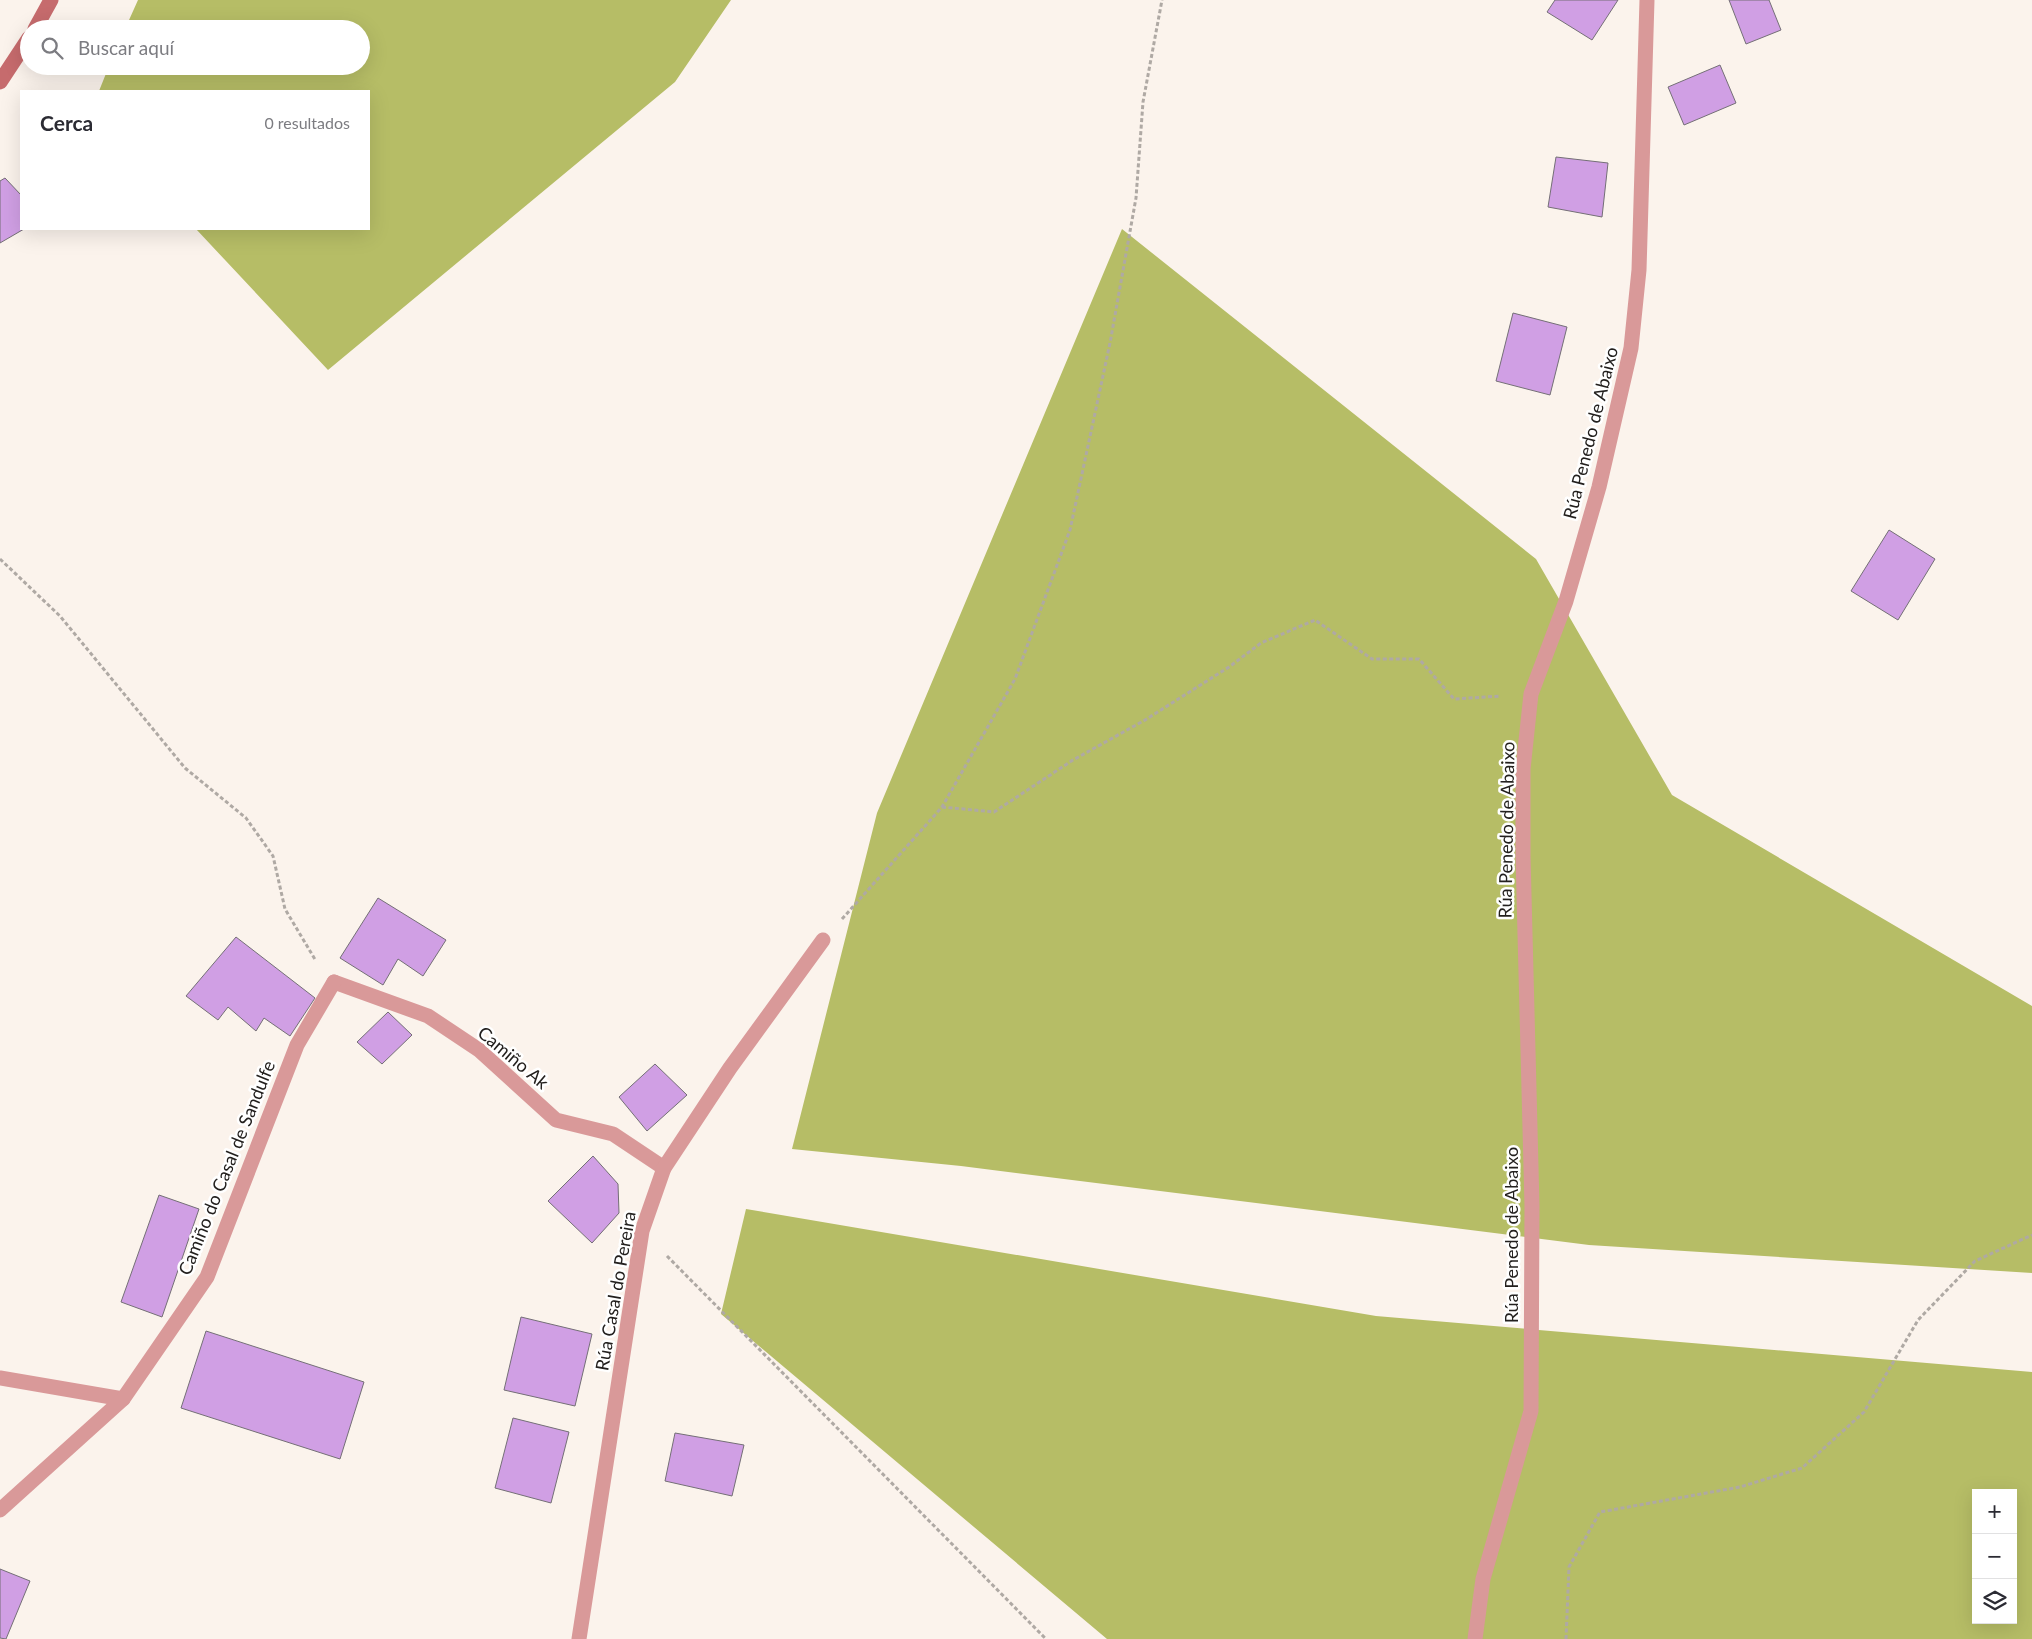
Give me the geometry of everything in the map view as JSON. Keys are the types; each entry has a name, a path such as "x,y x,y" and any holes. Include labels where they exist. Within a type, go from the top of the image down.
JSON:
{"street":[{"path":"40,20 51,0"},
{"name":"Rúa Penedo de Abaixo","path":"1476,1639 1483,1578 1531,1411 1532,1206 1523,856 1523,769 1531,694 1572,582 1600,487 1631,348 1640,270 1647,0"},
{"path":"0,82 20,52"},
{"name":"Rúa Casal do Pereira","path":"579,1639 642,1231 664,1168 730,1068 823,940"},
{"name":"Camiño Ak","path":"334,982 428,1016 479,1050 556,1120 613,1134 664,1168"},
{"name":"Camiño do Casal de Sandulfe","path":"0,1510 123,1399 207,1277 297,1045 334,982"},
{"path":"0,1378 123,1399"}],"path":[{"path":"823,940 942,807 1015,679 1070,530 1110,343 1136,198 1143,102 1162,0"},
{"path":"0,558 60,616 185,768 246,818 274,856 285,909 312,956 334,982"},
{"path":"942,807 994,812 1073,760 1145,720 1229,667 1261,643 1315,620 1372,659 1419,659 1454,699 1531,694"},
{"path":"642,1231 1046,1639"},
{"path":"1566,1639 1569,1566 1600,1512 1740,1487 1802,1468 1864,1412 1918,1320 1975,1261 2031,1234"}],"green space":[{"path":"138,0 731,0 675,82 328,370 197,230 370,230 370,90 99,90 105,75 370,75 370,20 129,20"},
{"path":"1122,229 1536,559 1672,795 2032,1006 2032,1273 1589,1245 961,1166 792,1149 877,813"},
{"path":"746,1209 1376,1316 2032,1372 2032,1639 1107,1639 721,1314"}],"building":[{"path":"1555,0 1618,0 1592,40 1547,12"},
{"path":"1729,0 1769,0 1781,30 1746,44"},
{"path":"1720,65 1736,103 1684,125 1668,87"},
{"path":"1556,157 1608,163 1602,217 1548,207"},
{"path":"5,178 20,194 20,230 22,230 0,243 0,181"},
{"path":"1513,313 1567,327 1550,395 1496,381"},
{"path":"1889,530 1935,559 1898,620 1851,591"},
{"path":"378,898 446,940 423,976 398,959 383,985 340,958"},
{"path":"236,937 315,998 290,1036 264,1018 256,1031 228,1007 218,1020 186,996"},
{"path":"388,1012 412,1035 382,1064 357,1042"},
{"path":"655,1064 687,1095 647,1131 619,1097"},
{"path":"593,1156 618,1184 619,1213 592,1243 548,1201"},
{"path":"159,1195 199,1209 162,1317 121,1302"},
{"path":"521,1317 592,1334 575,1406 504,1390"},
{"path":"206,1331 364,1382 340,1459 181,1408"},
{"path":"513,1418 569,1432 551,1503 495,1488"},
{"path":"675,1433 744,1445 732,1496 665,1481"},
{"path":"0,1569 30,1581 6,1639 0,1638"}]}
